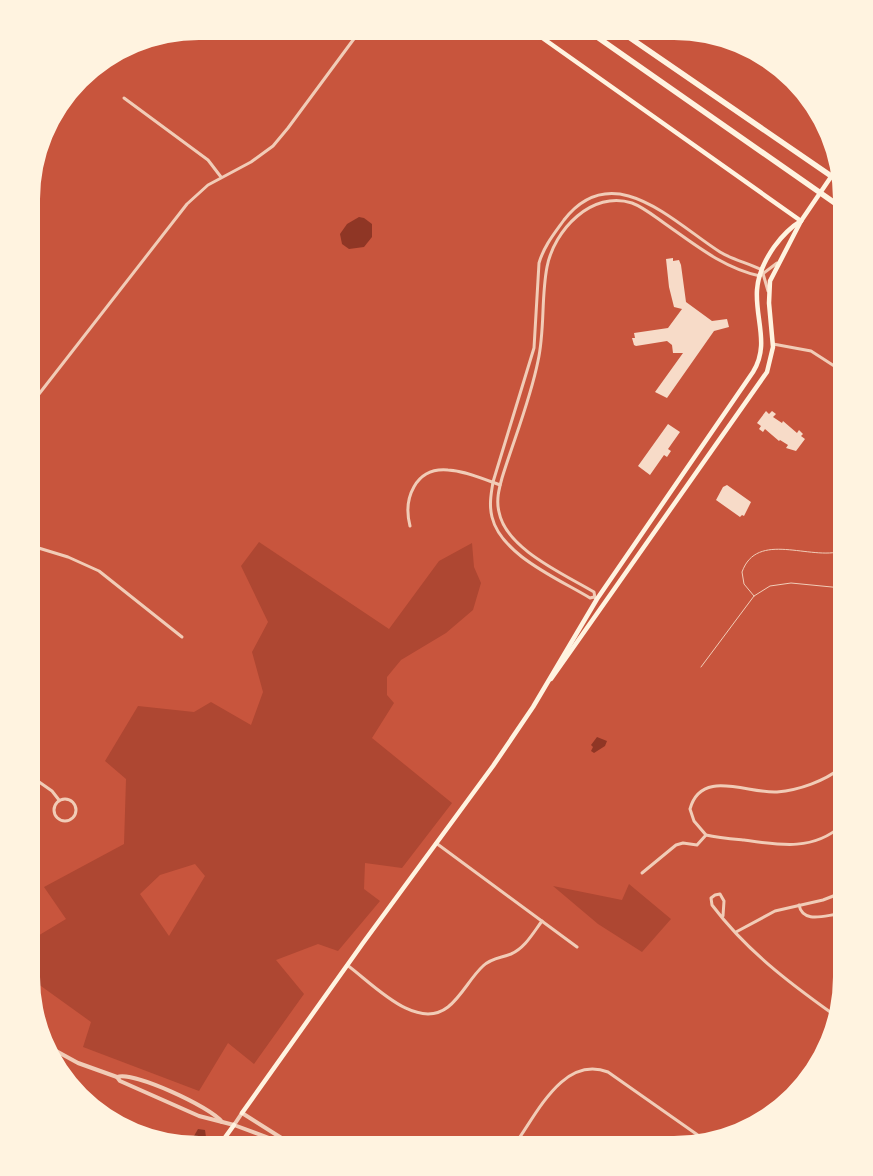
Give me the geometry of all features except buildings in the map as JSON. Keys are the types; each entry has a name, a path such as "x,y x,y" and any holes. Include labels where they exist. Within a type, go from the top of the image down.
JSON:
{"highway":[{"path":"601,40 833,202"},
{"path":"635,40 832,176"}],"main road":[{"path":"545,40 801,221"},
{"path":"547,684 562,667 626,570 770,366 774,344 768,291 777,263 796,233 801,221 832,176"},
{"path":"242,1113 347,965 493,766 547,684 595,598 758,364 763,344 757,292 762,273 770,254 789,228 801,221"},
{"path":"226,1136 234,1125"}],"street":[{"path":"40,393 181,210 204,188 257,159 278,140 353,40"},
{"path":"124,98 208,160 222,177"},
{"path":"768,291 762,273 720,252 643,199 634,196 605,194 577,205 542,251 539,263 534,348 493,482 490,501 492,516 500,535 510,547 526,559 590,598 595,598 594,592 531,554 508,534 498,511 500,485 538,363 549,260 555,246 580,214 599,204 622,201 631,203 711,256 735,268 762,273 777,263"},
{"path":"774,344 811,350 833,365"},
{"path":"410,526 407,515 409,495 417,482 436,470 450,470 500,485"},
{"path":"40,548 68,557 99,571 182,637"},
{"path":"833,773 811,784 784,791 768,792 717,785 704,788 696,797 690,810 694,821 706,834 769,844 798,845 821,840 833,832"},
{"path":"40,782 59,800"},
{"path":"68,799 73,803 75,813 70,818 60,819 55,815 54,808 59,800 68,799"},
{"path":"642,872 676,845 683,843 697,845 706,834"},
{"path":"436,843 577,947"},
{"path":"723,916 724,900 720,894 715,894 711,898 711,903 736,932 773,970 829,1011"},
{"path":"736,932 769,914 833,895"},
{"path":"799,905 803,913 812,917 833,915"},
{"path":"347,965 403,1007 417,1014 428,1015 440,1012 450,1005 485,964 520,948 542,921"},
{"path":"59,1053 78,1063 117,1077 128,1076 185,1097 217,1115 222,1122"},
{"path":"521,1136 562,1080 574,1072 591,1069 608,1072 697,1135"},
{"path":"117,1077 120,1082 209,1120 234,1125 264,1136"},
{"path":"234,1125 242,1113 278,1136"}],"lane":[{"path":"754,596 744,584 742,572 749,559 760,552 778,549 823,554 833,553"},
{"path":"701,667 754,596 770,586 781,584 833,587"}],"shaded area":[{"path":"359,217 372,224 372,237 364,247 349,249 342,244 340,234 347,224"},
{"path":"259,542 389,629 439,561 472,543 474,567 481,583 473,610 446,633 401,660 387,677 387,695 394,703 372,738 452,803 402,868 365,863 364,889 380,901 338,951 318,944 276,960 304,994 254,1064 228,1043 199,1091 83,1047 91,1022 40,986 40,935 66,919 44,887 124,844 126,779 105,761 138,706 194,712 211,702 251,725 263,692 252,652 268,622 241,566","holes":["195,864 205,876 169,936 140,894 160,875"]},
{"path":"597,737 607,741 605,746 594,753 591,751 593,747 591,745"},
{"path":"629,884 671,919 642,952 598,924 553,886 622,900"},
{"path":"198,1129 205,1130 206,1136 194,1136"}]}
